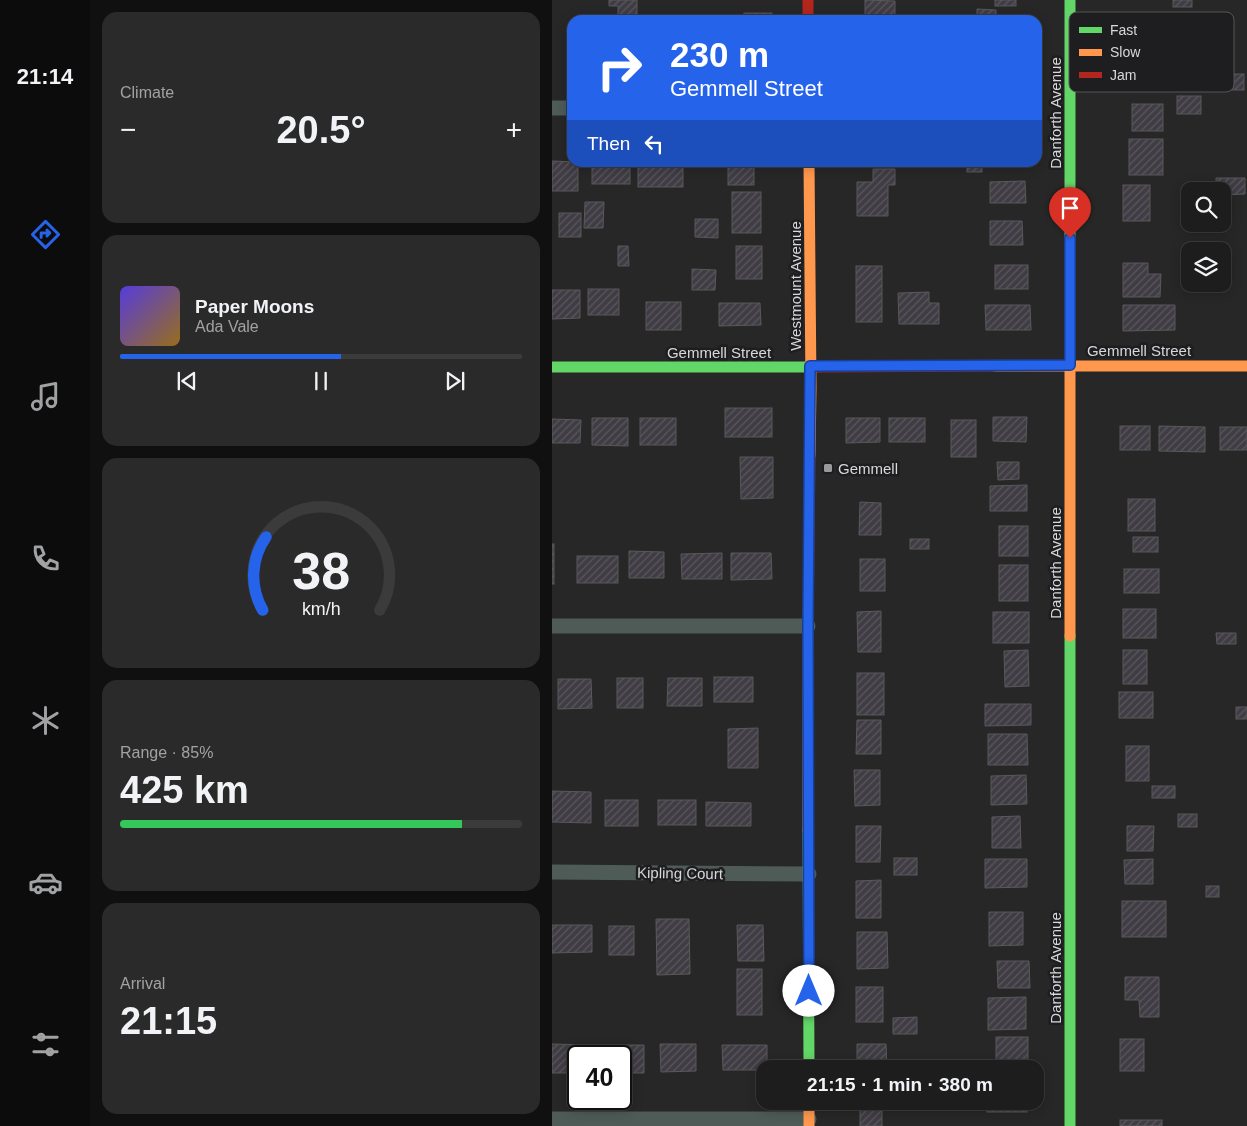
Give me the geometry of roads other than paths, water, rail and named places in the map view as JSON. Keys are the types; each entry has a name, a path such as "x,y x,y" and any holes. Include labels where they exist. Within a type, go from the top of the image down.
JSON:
{"street":[{"path":"808,0 808,15"},
{"name":"Danforth Avenue","path":"1070,92 1070,1126"},
{"path":"552,108 567,108"},
{"name":"Westmount Avenue","path":"809,167 809,1060"},
{"name":"Gemmell Street","path":"552,367 1246,366"},
{"path":"552,626 808,626"},
{"name":"Kipling Court","path":"552,872 809,874"},
{"path":"552,1119 809,1122"}],"place":[{"name":"Gemmell","path":"828,468"}]}
